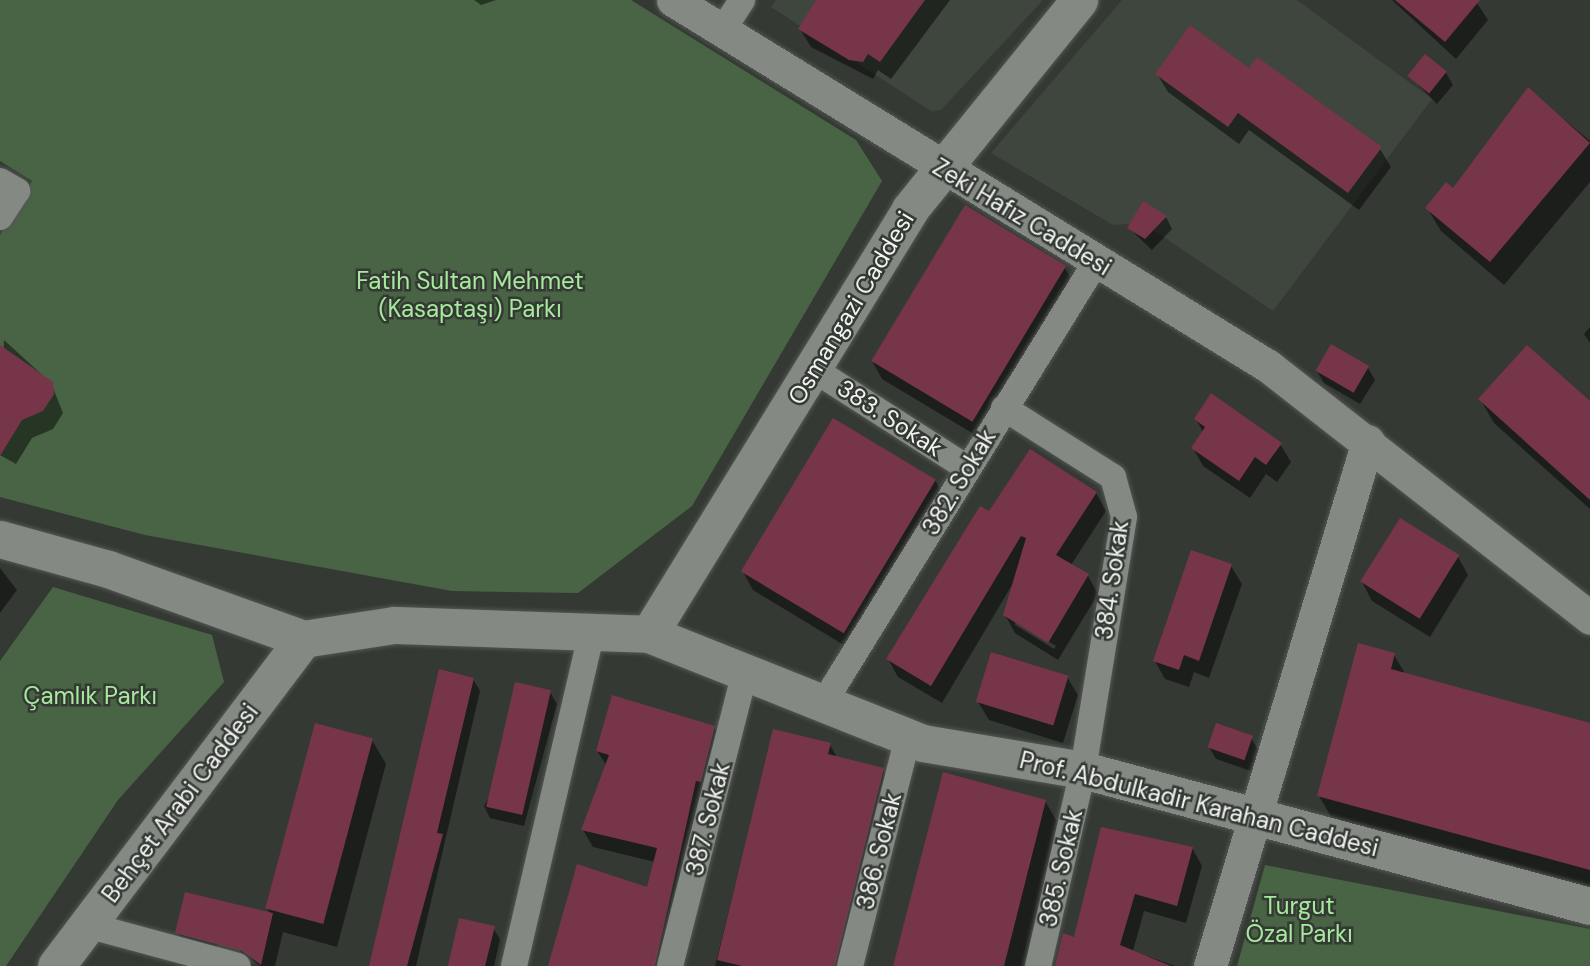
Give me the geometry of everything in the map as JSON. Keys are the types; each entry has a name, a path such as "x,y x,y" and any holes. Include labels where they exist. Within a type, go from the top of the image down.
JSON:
{"main road":[{"name":"Osmangazi Caddesi","path":"649,634 910,209 1079,0"},
{"name":"Prof. Abdulkadir Karahan Caddesi","path":"0,538 108,569 303,639 394,625 591,635 649,634 908,737 1083,770 1257,813 1590,906"},
{"name":"Behçet Arabi Caddesi","path":"55,966 303,639"}],"street":[{"name":"Zeki Hafız Caddesi","path":"673,0 942,169 1268,366 1368,441 1590,618"},
{"path":"722,31 742,0"},
{"path":"0,181 17,191 0,217"},
{"name":"382. Sokak","path":"823,704 1096,262"},
{"name":"383. Sokak","path":"813,369 967,468"},
{"name":"384. Sokak","path":"1004,408 1113,477 1124,517 1083,770"},
{"path":"1210,966 1368,441"},
{"path":"514,966 591,635"},
{"name":"387. Sokak","path":"670,966 745,672"},
{"name":"386. Sokak","path":"850,966 908,737"},
{"name":"385. Sokak","path":"1038,966 1083,770"},
{"path":"87,925 237,966"}],"shaded area":[{"path":"776,0 1043,0 941,110 931,111 771,7"},
{"path":"1122,0 1297,0 1432,99 1273,311 1143,223 1113,225 991,153"}],"green space":[{"name":"Fatih Sultan Mehmet (Kasaptaşı) Parkı","path":"0,0 631,0 856,140 882,181 692,506 578,593 452,591 145,535 0,497 0,235 32,181 0,161"},
{"name":"Çamlık Parkı","path":"53,587 212,635 224,682 118,800 6,966 0,966 0,661"},
{"name":"Turgut Özal Parkı","path":"1265,865 1590,929 1590,966 1237,966"}],"building":[{"path":"816,0 925,0 880,62 868,54 863,62 849,60 798,29"},
{"path":"1395,0 1480,0 1445,42"},
{"path":"1190,25 1249,68 1257,57 1382,147 1348,193 1238,113 1228,127 1155,74"},
{"path":"1425,54 1447,72 1429,93 1407,76"},
{"path":"1528,87 1590,143 1490,262 1425,208 1446,182 1453,188"},
{"path":"1143,201 1167,216 1145,239 1127,228"},
{"path":"965,205 1066,266 972,422 871,361"},
{"path":"1331,344 1369,366 1354,393 1316,371"},
{"path":"0,345 53,382 54,394 43,411 22,420 0,456"},
{"path":"1527,345 1590,401 1590,500 1478,399"},
{"path":"1211,393 1282,443 1266,465 1255,457 1239,481 1191,448 1205,427 1194,419"},
{"path":"833,418 936,480 844,633 741,571"},
{"path":"1030,449 1097,492 1056,555 1089,574 1048,643 1003,615 1026,538 1021,536 931,686 886,659 980,506 989,511"},
{"path":"1400,518 1459,555 1420,619 1360,582"},
{"path":"1191,550 1232,564 1199,661 1184,655 1179,670 1153,661"},
{"path":"1358,643 1395,653 1391,669 1590,723 1590,870 1317,796"},
{"path":"991,652 1068,676 1053,725 976,702"},
{"path":"439,669 474,678 437,833 443,834 407,966 369,966"},
{"path":"515,682 551,690 522,815 486,807"},
{"path":"612,695 715,726 701,782 696,781 655,966 548,966 577,864 647,887 657,848 581,830 609,755 596,751"},
{"path":"315,723 373,739 323,924 265,908"},
{"path":"1216,723 1253,736 1244,760 1208,748"},
{"path":"773,729 831,743 828,754 884,768 835,966 742,966 717,960"},
{"path":"943,772 1046,800 1004,966 893,966"},
{"path":"1101,827 1193,847 1177,906 1135,894 1120,945 1171,966 1055,966 1063,933 1074,937"},
{"path":"185,892 273,913 261,965 242,951 175,933"},
{"path":"459,918 495,926 485,966 448,966"}]}
